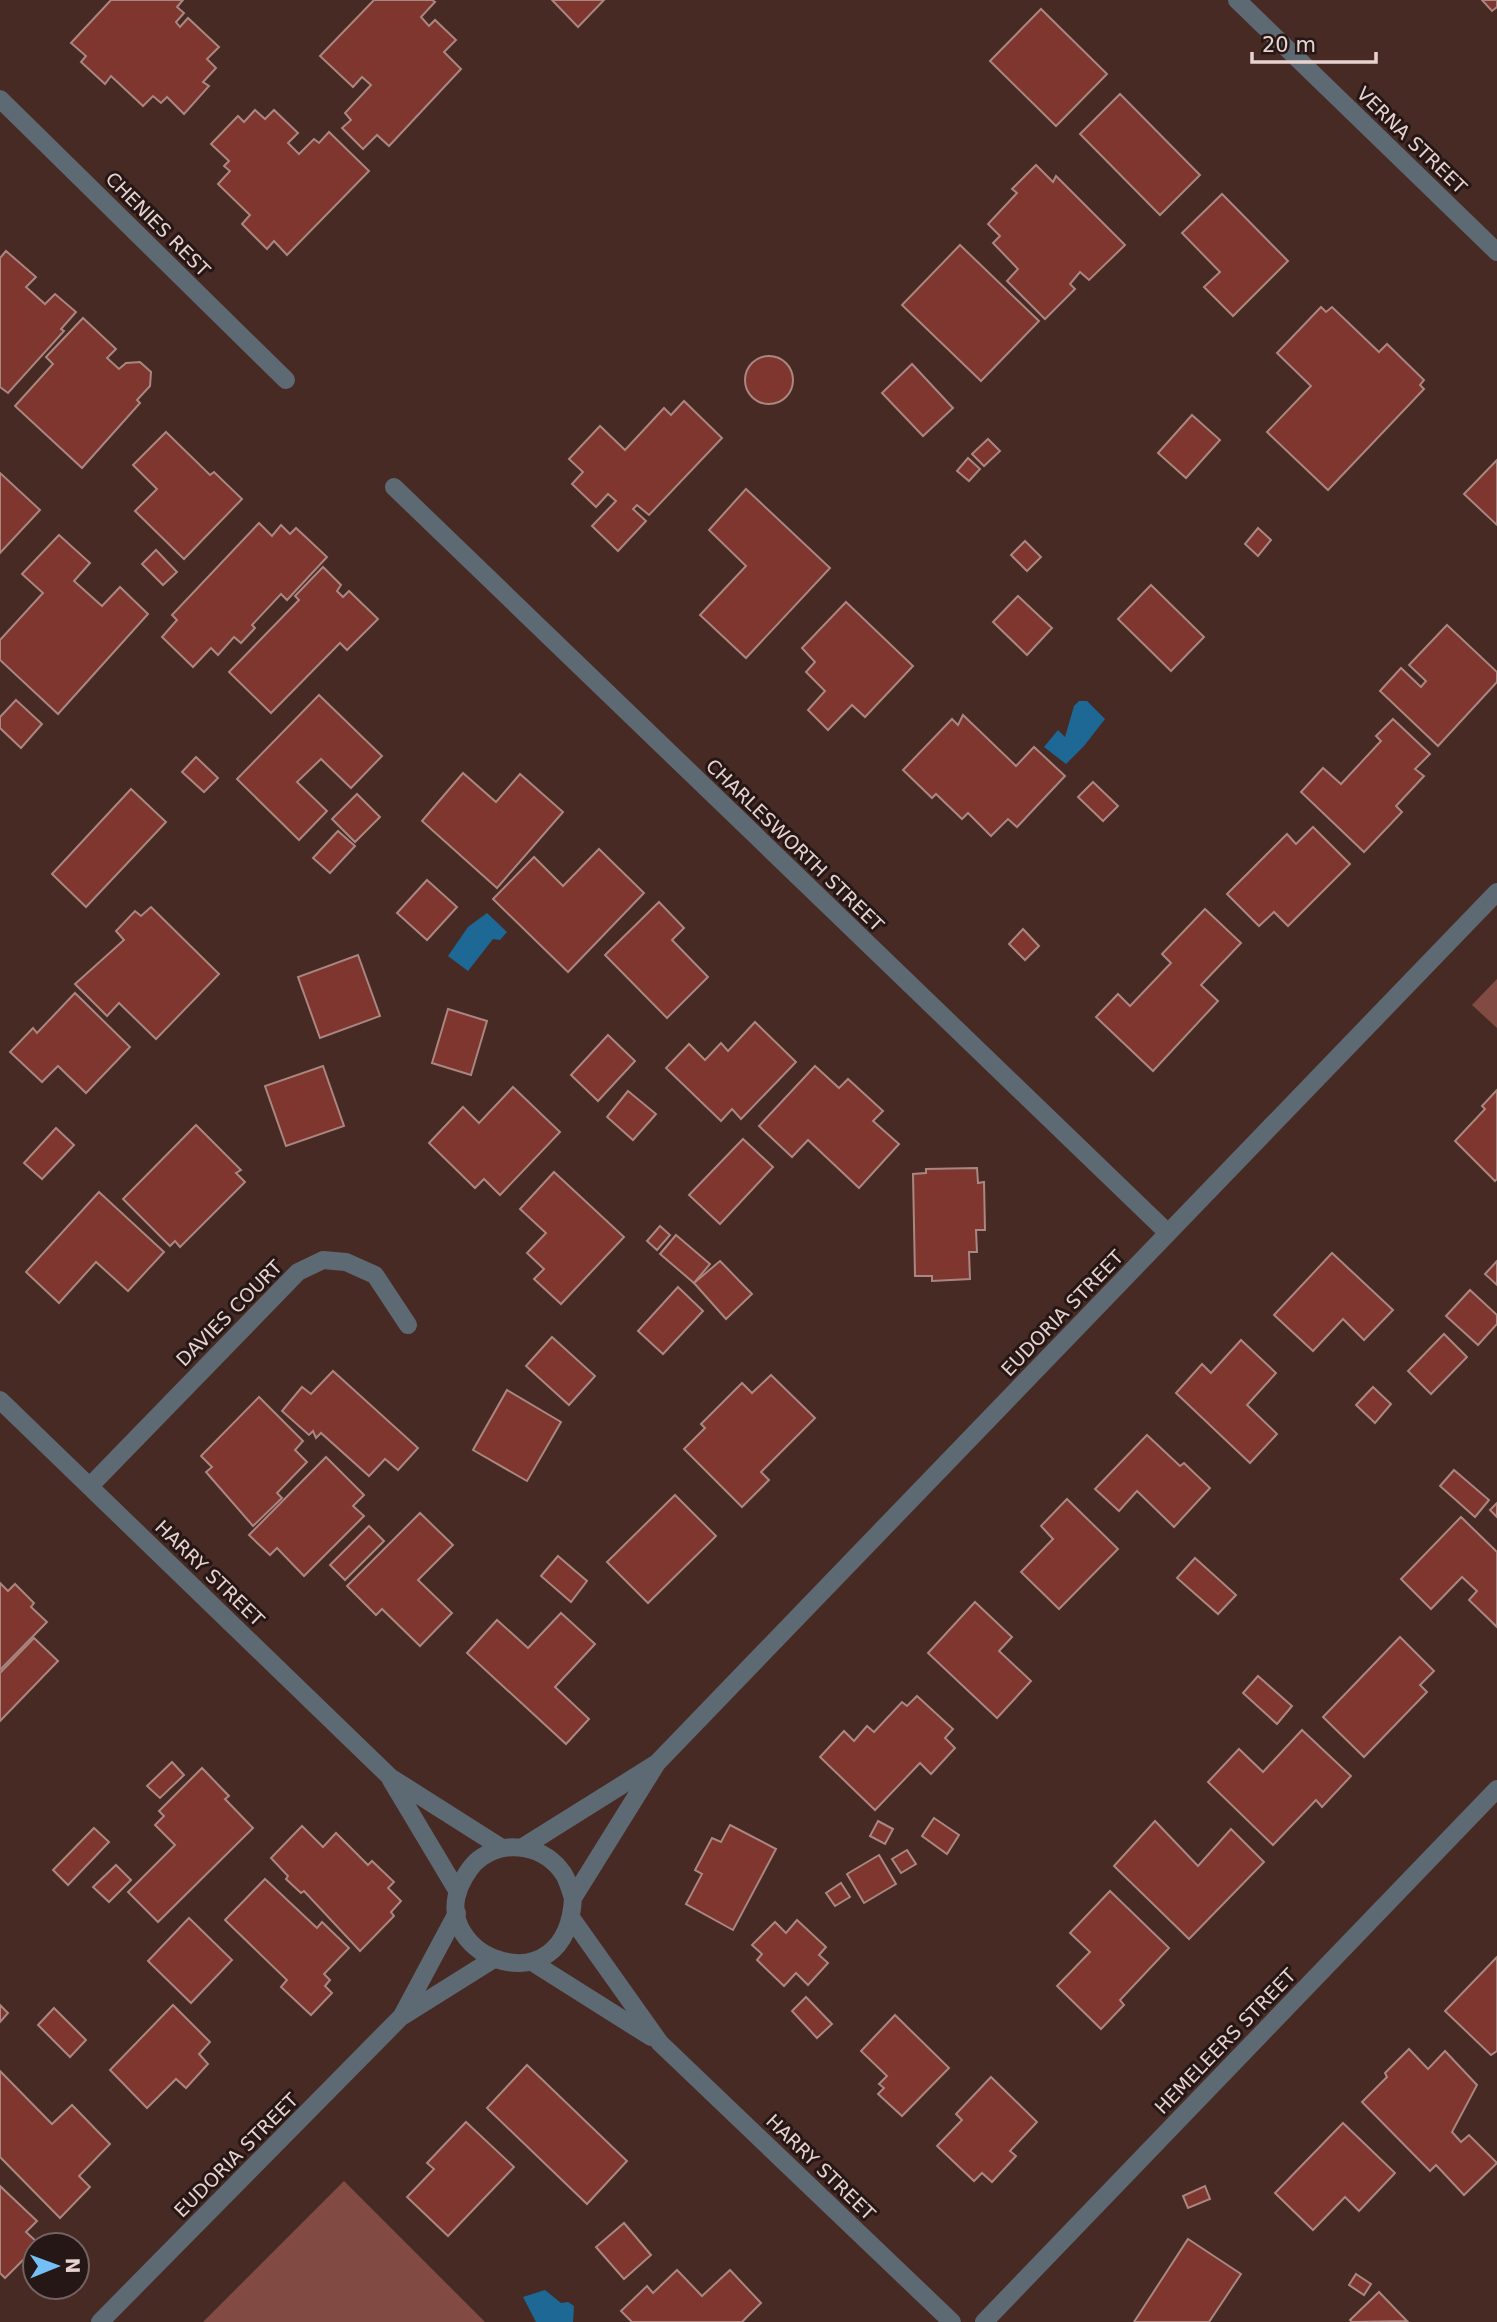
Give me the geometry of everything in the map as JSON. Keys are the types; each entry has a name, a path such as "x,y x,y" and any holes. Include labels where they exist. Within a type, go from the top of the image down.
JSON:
{"street":[{"name":"VERNA STREET","path":"1237,0 1497,252"},
{"name":"CHENIES REST","path":"0,99 286,380"},
{"name":"CHARLESWORTH STREET","path":"394,487 1168,1233"},
{"name":"EUDORIA STREET","path":"573,1898 657,1763 1497,892"},
{"name":"DAVIES COURT","path":"90,1485 298,1272 323,1260 346,1262 375,1275 408,1325"},
{"name":"HARRY STREET","path":"0,1400 390,1777 502,1848"},
{"name":"EUDORIA STREET","path":"523,1847 657,1763"},
{"name":"HARRY STREET","path":"390,1777 458,1892"},
{"name":"HEMELEERS STREET","path":"984,2322 1497,1789"},
{"path":"523,1847 546,1856 564,1874 573,1898 572,1919 564,1937 550,1953 532,1962 512,1965 492,1960 468,1941 457,1913 458,1892 466,1872 482,1857 502,1848 523,1847"},
{"name":"EUDORIA STREET","path":"401,2017 457,1913"},
{"name":"HARRY STREET","path":"572,1919 660,2043 952,2322"},
{"name":"EUDORIA STREET","path":"100,2322 401,2017 492,1960"},
{"name":"HARRY STREET","path":"532,1962 660,2043"}],"shaded area":[{"path":"1497,979 1497,1028 1472,1005"},
{"path":"344,2181 485,2322 203,2322"}],"water":[{"path":"1079,701 1087,701 1105,719 1066,764 1044,747 1058,730 1065,737 1074,706"},
{"path":"487,913 507,932 500,940 493,939 468,971 448,956 468,927"},
{"path":"545,2290 561,2303 568,2302 574,2306 573,2322 536,2322 523,2297"}],"building":[{"path":"111,0 183,0 177,7 184,13 176,22 180,27 188,18 219,47 207,59 216,68 203,82 209,86 184,114 167,97 161,103 153,96 143,106 111,76 105,84 81,62 86,56 71,43"},
{"path":"374,0 435,2 421,17 429,26 435,20 456,40 444,52 461,69 389,146 377,135 363,149 342,128 351,120 345,113 371,85 362,77 353,87 320,56"},
{"path":"552,0 604,0 578,27"},
{"path":"1482,0 1497,0 1497,7 1492,11"},
{"path":"1041,9 1107,74 1056,126 990,61"},
{"path":"1120,94 1200,175 1160,215 1080,134"},
{"path":"255,110 265,119 274,110 298,133 288,143 299,154 314,139 319,143 329,132 369,171 287,255 274,241 267,249 242,224 250,215 218,184 230,171 224,166 229,161 211,144 238,116 244,122"},
{"path":"1036,165 1053,182 1056,176 1125,245 1089,280 1080,272 1070,284 1075,289 1045,319 1007,281 1018,269 993,243 1000,236 988,224 1017,193 1012,189"},
{"path":"1222,194 1288,261 1233,316 1204,287 1220,272 1182,233"},
{"path":"960,245 1039,321 981,381 902,305"},
{"path":"6,251 36,277 26,287 45,304 55,294 76,312 61,329 64,331 8,393 0,387 0,258"},
{"path":"1321,307 1326,312 1332,307 1379,352 1387,344 1424,380 1420,385 1424,389 1328,490 1267,432 1311,386 1277,353"},
{"path":"83,318 116,349 107,358 119,369 126,363 140,362 151,372 150,386 137,400 140,403 82,468 15,406 53,364 46,357"},
{"path":"769,356 786,363 793,380 786,397 769,404 752,397 745,380 752,363"},
{"path":"912,364 953,408 923,436 882,393"},
{"path":"684,401 722,438 649,515 637,505 633,509 646,521 618,551 592,526 616,501 608,494 596,507 572,484 583,472 569,459 600,426 625,450 664,408 671,415"},
{"path":"1192,415 1220,440 1186,478 1158,453"},
{"path":"166,432 210,475 214,472 242,499 184,559 135,511 157,489 133,465"},
{"path":"988,439 1000,451 984,466 972,454"},
{"path":"968,458 980,469 969,481 957,471"},
{"path":"1497,460 1497,525 1464,494"},
{"path":"0,473 40,510 0,553"},
{"path":"746,489 830,568 746,658 700,615 746,566 709,530"},
{"path":"259,523 272,536 281,525 290,534 296,528 327,557 287,600 281,594 252,625 255,628 241,643 234,637 218,655 211,648 193,667 162,637 177,620 172,615"},
{"path":"1258,528 1271,540 1258,556 1245,544"},
{"path":"59,535 90,563 74,581 102,606 120,587 148,614 58,714 0,660 0,640 43,593 22,574"},
{"path":"1025,541 1041,557 1027,571 1011,555"},
{"path":"156,550 177,572 163,585 142,564"},
{"path":"323,567 341,585 337,591 343,597 349,591 378,619 347,650 340,643 271,713 229,672 299,600 295,596"},
{"path":"1151,585 1204,637 1171,671 1118,619"},
{"path":"1018,596 1052,628 1027,655 993,622"},
{"path":"846,602 913,666 865,717 852,705 828,730 808,710 825,691 806,672 815,662 802,648"},
{"path":"1447,625 1497,672 1497,682 1438,746 1380,691 1401,668 1421,687 1426,681 1409,665"},
{"path":"319,695 382,756 351,788 321,759 297,782 327,811 299,840 237,779"},
{"path":"16,700 42,724 21,748 0,728 0,717"},
{"path":"963,715 1016,766 1034,747 1065,776 1017,827 1008,819 991,836 968,813 962,819 936,794 932,798 903,770 952,719 958,725"},
{"path":"1393,719 1430,754 1415,769 1424,776 1396,806 1402,812 1364,852 1301,792 1323,768 1341,784 1381,741 1376,736"},
{"path":"196,757 218,778 204,792 182,772"},
{"path":"463,773 496,802 520,774 563,812 497,888 422,821"},
{"path":"1093,782 1118,806 1103,821 1078,797"},
{"path":"131,789 166,822 86,907 52,874"},
{"path":"357,794 380,817 355,842 332,819"},
{"path":"1313,827 1350,864 1288,926 1274,912 1259,926 1227,894 1287,834 1296,844"},
{"path":"338,831 355,846 330,873 313,858"},
{"path":"599,849 644,893 568,972 493,899 534,857 563,886"},
{"path":"427,880 457,907 427,940 397,913"},
{"path":"659,902 684,928 672,940 708,977 667,1018 605,955"},
{"path":"151,907 219,974 156,1039 119,1003 107,1016 75,984 124,940 116,931 135,911 141,916"},
{"path":"1205,909 1241,943 1201,985 1218,1001 1153,1071 1096,1017 1118,994 1130,1006 1171,963 1162,954"},
{"path":"1023,929 1039,946 1025,960 1009,944"},
{"path":"358,955 380,1016 320,1038 298,977"},
{"path":"75,993 130,1047 86,1093 58,1066 42,1082 10,1052 33,1028 37,1033"},
{"path":"448,1009 487,1021 471,1075 432,1063"},
{"path":"755,1022 796,1062 741,1119 732,1109 721,1121 666,1068 689,1044 705,1060 721,1043 728,1051"},
{"path":"608,1035 635,1061 598,1101 571,1075"},
{"path":"323,1066 344,1126 286,1146 265,1086"},
{"path":"815,1066 839,1088 848,1079 883,1111 873,1121 899,1144 859,1188 808,1140 792,1157 759,1126"},
{"path":"513,1087 560,1132 500,1195 484,1179 475,1188 429,1143 463,1107 479,1123"},
{"path":"1497,1090 1495,1181 1455,1141 1485,1109 1482,1106"},
{"path":"628,1091 656,1114 633,1140 607,1117"},
{"path":"196,1125 241,1170 236,1173 245,1182 180,1247 175,1241 170,1246 123,1199"},
{"path":"56,1128 74,1145 42,1179 24,1163"},
{"path":"743,1139 773,1167 720,1224 689,1195"},
{"path":"977,1168 978,1183 984,1182 985,1230 976,1230 977,1252 969,1252 970,1279 932,1281 932,1276 915,1276 913,1174 926,1173 926,1169"},
{"path":"554,1172 624,1237 561,1304 534,1279 544,1269 527,1253 546,1233 520,1209"},
{"path":"99,1192 164,1252 128,1291 96,1262 59,1303 26,1272"},
{"path":"660,1226 670,1235 657,1250 647,1241"},
{"path":"676,1235 710,1264 694,1283 660,1254"},
{"path":"1332,1253 1393,1310 1364,1340 1343,1319 1313,1351 1274,1315"},
{"path":"720,1261 752,1294 726,1319 694,1283"},
{"path":"1497,1261 1497,1285 1485,1274"},
{"path":"678,1287 703,1311 663,1354 638,1331"},
{"path":"1470,1290 1497,1315 1497,1324 1478,1345 1446,1316"},
{"path":"1444,1334 1467,1357 1431,1394 1408,1371"},
{"path":"552,1337 595,1376 569,1405 526,1366"},
{"path":"1241,1340 1276,1373 1247,1405 1277,1434 1250,1463 1176,1393 1202,1364 1211,1373"},
{"path":"333,1371 418,1448 398,1470 385,1459 369,1476 321,1433 316,1438 313,1431 309,1435 282,1411 302,1387 311,1394"},
{"path":"771,1375 815,1418 761,1472 769,1480 742,1507 684,1449 705,1428 701,1424 742,1383 752,1393"},
{"path":"1373,1387 1391,1404 1375,1423 1356,1405"},
{"path":"507,1390 561,1422 527,1481 473,1450"},
{"path":"259,1397 303,1441 295,1450 307,1462 277,1493 282,1498 253,1526 206,1472 212,1467 201,1456"},
{"path":"1147,1435 1180,1466 1184,1463 1210,1488 1174,1527 1137,1491 1119,1511 1095,1489"},
{"path":"326,1457 364,1495 353,1506 364,1516 304,1576 277,1548 270,1555 249,1535"},
{"path":"1454,1470 1489,1500 1475,1517 1440,1486"},
{"path":"675,1495 716,1536 648,1603 607,1562"},
{"path":"1067,1499 1118,1549 1059,1609 1021,1572 1053,1539 1041,1526"},
{"path":"1497,1503 1497,1517 1490,1510"},
{"path":"420,1513 453,1545 418,1580 452,1613 420,1646 382,1609 376,1615 347,1586"},
{"path":"1461,1517 1497,1552 1497,1627 1469,1600 1477,1591 1462,1577 1431,1609 1401,1579"},
{"path":"369,1526 384,1541 345,1580 330,1565"},
{"path":"558,1556 587,1581 571,1602 541,1576"},
{"path":"1195,1558 1236,1595 1218,1614 1177,1578"},
{"path":"0,1583 8,1591 15,1584 34,1603 31,1607 47,1622 0,1670"},
{"path":"975,1602 1012,1637 999,1651 1031,1681 997,1718 928,1653"},
{"path":"561,1613 595,1644 555,1687 589,1719 566,1744 467,1653 497,1620 528,1648"},
{"path":"1400,1637 1434,1671 1420,1685 1427,1692 1364,1757 1323,1717"},
{"path":"34,1638 58,1661 0,1721 0,1673"},
{"path":"1258,1676 1292,1706 1277,1724 1243,1693"},
{"path":"917,1696 953,1729 945,1738 955,1748 931,1774 920,1763 875,1810 820,1757 844,1731 854,1741 867,1726 874,1732 902,1702 907,1706"},
{"path":"1302,1730 1351,1776 1322,1807 1316,1800 1273,1845 1208,1782 1239,1749 1263,1772"},
{"path":"172,1762 184,1775 160,1798 147,1786"},
{"path":"202,1768 229,1796 225,1799 253,1828 158,1922 128,1892 175,1845 155,1825 164,1816 159,1811"},
{"path":"934,1818 959,1835 947,1854 922,1836"},
{"path":"878,1821 893,1829 885,1844 870,1836"},
{"path":"1155,1821 1198,1866 1231,1829 1264,1862 1189,1939 1114,1866"},
{"path":"730,1825 776,1849 733,1930 686,1904 702,1874 695,1870 712,1838 721,1842"},
{"path":"302,1826 323,1847 336,1833 368,1865 372,1861 394,1882 388,1888 401,1901 391,1912 394,1916 360,1951 304,1891 301,1893 286,1879 288,1876 271,1858"},
{"path":"94,1828 109,1842 68,1885 53,1870"},
{"path":"907,1850 916,1864 901,1873 892,1859"},
{"path":"879,1855 896,1884 864,1903 847,1874"},
{"path":"116,1865 131,1880 109,1902 93,1887"},
{"path":"265,1879 317,1928 322,1922 349,1948 324,1974 330,1980 325,1986 332,1993 311,2015 281,1987 287,1980 225,1920"},
{"path":"841,1883 850,1897 835,1906 826,1893"},
{"path":"1110,1891 1169,1948 1120,2000 1124,2005 1101,2029 1057,1986 1090,1952 1070,1933"},
{"path":"189,1918 232,1960 191,2003 148,1961"},
{"path":"797,1920 826,1947 819,1955 828,1963 808,1985 796,1973 784,1986 757,1960 762,1954 752,1945 775,1922 786,1933"},
{"path":"1497,1957 1497,2051 1491,2055 1445,2011"},
{"path":"806,1997 832,2024 817,2038 792,2011"},
{"path":"0,2005 8,2013 0,2022"},
{"path":"173,2005 210,2042 199,2054 208,2064 186,2088 176,2079 147,2108 110,2070"},
{"path":"54,2008 86,2040 70,2057 38,2025"},
{"path":"895,2015 949,2068 902,2116 878,2094 884,2088 879,2084 887,2076 861,2051"},
{"path":"1409,2049 1428,2069 1445,2051 1477,2085 1452,2132 1461,2142 1469,2135 1497,2163 1464,2195 1436,2165 1430,2171 1362,2102 1387,2077 1385,2073"},
{"path":"527,2065 627,2161 587,2204 487,2108"},
{"path":"0,2071 52,2124 72,2105 110,2144 79,2176 90,2187 60,2218 0,2157"},
{"path":"991,2077 1037,2122 1010,2151 1016,2156 992,2182 982,2173 974,2181 937,2146 962,2120 956,2114"},
{"path":"466,2122 514,2167 448,2236 407,2197 434,2169 427,2163"},
{"path":"1343,2123 1395,2173 1359,2211 1345,2197 1313,2230 1275,2193"},
{"path":"0,2186 37,2221 27,2231 21,2231 21,2262 5,2278 0,2273"},
{"path":"1205,2186 1210,2199 1188,2208 1183,2196"},
{"path":"624,2223 651,2255 624,2279 596,2247"},
{"path":"1188,2239 1241,2274 1209,2322 1134,2322"},
{"path":"677,2270 702,2296 730,2270 761,2303 742,2322 632,2322 621,2311 647,2286 653,2293"},
{"path":"1356,2274 1371,2284 1364,2295 1349,2285"},
{"path":"1379,2292 1407,2321 1352,2322 1350,2320"}]}
